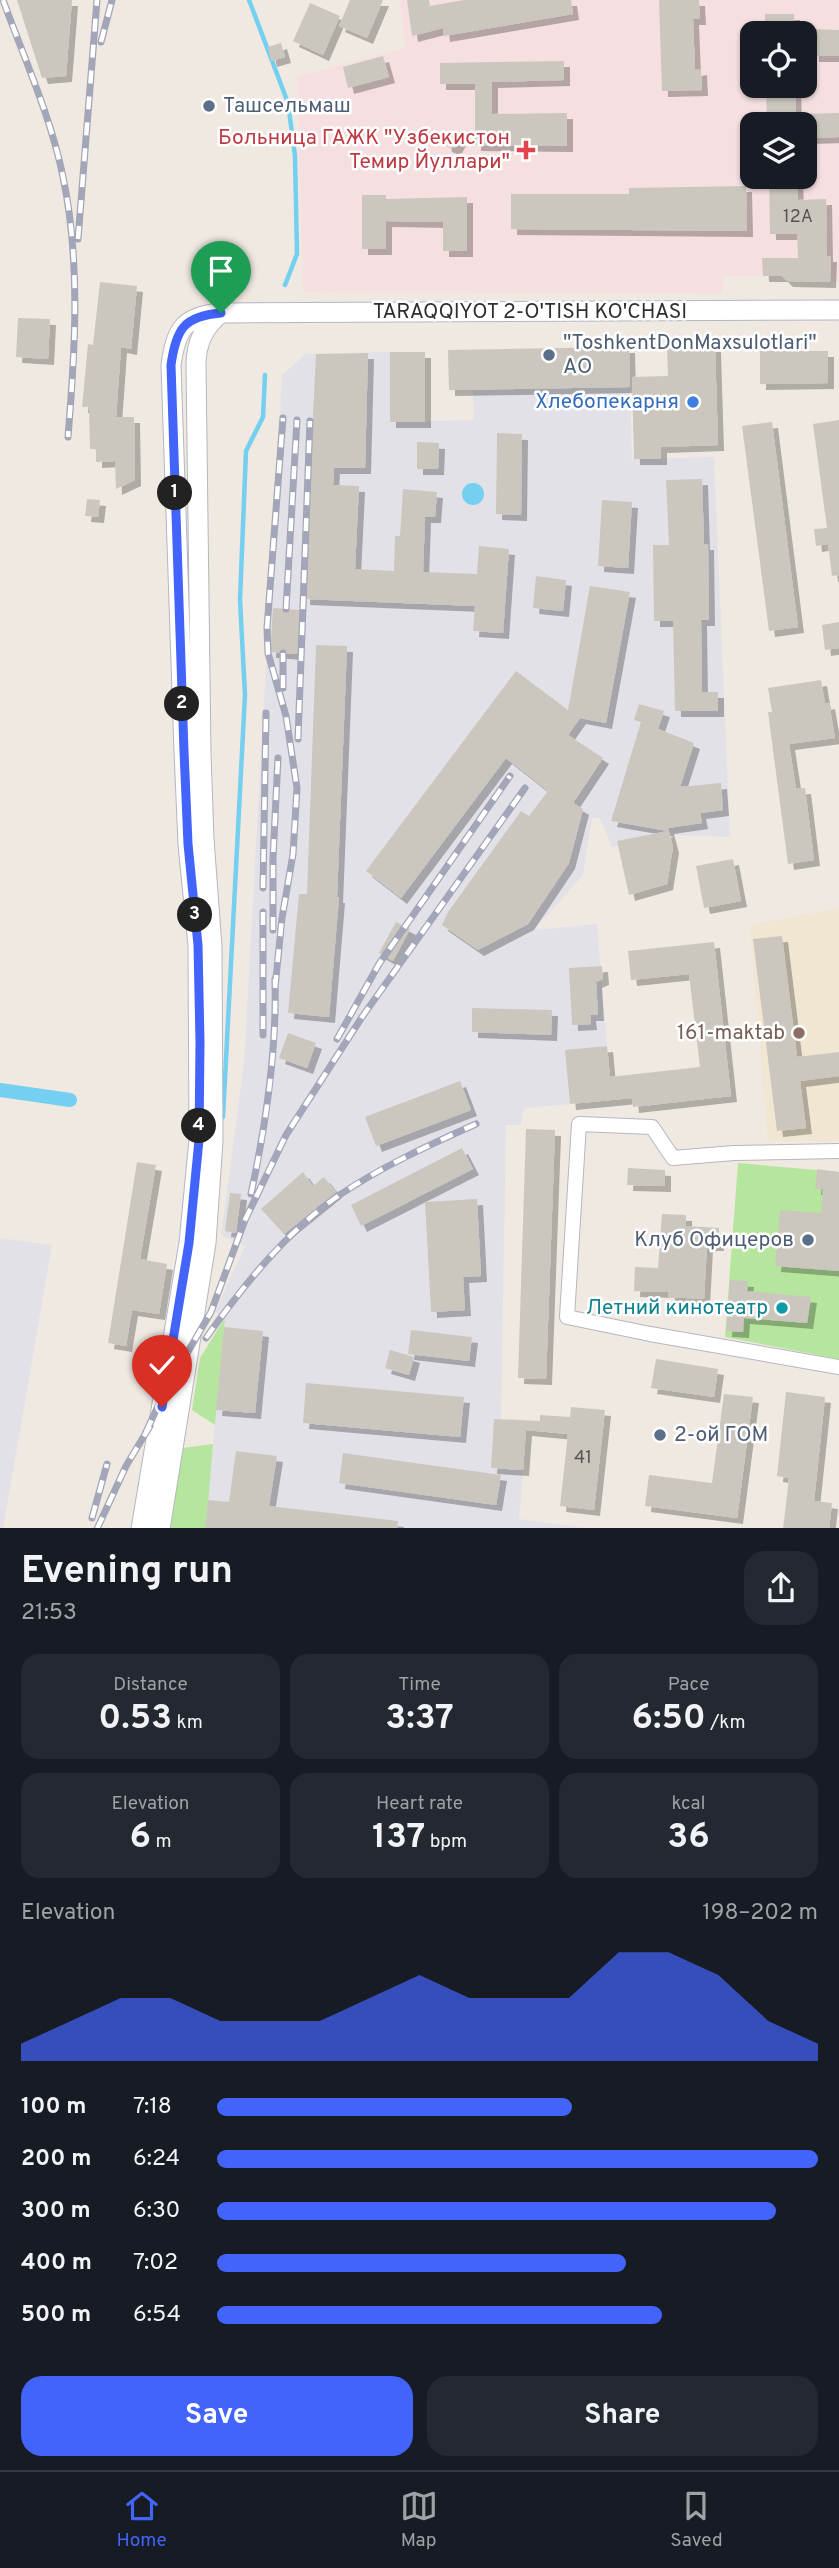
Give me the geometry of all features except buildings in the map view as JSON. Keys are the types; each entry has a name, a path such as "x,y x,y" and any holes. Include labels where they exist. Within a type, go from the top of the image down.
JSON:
{"main road":[{"name":"TARAQQIYOT 2-O'TISH KO'CHASI","path":"141,1528 189,1243 199,1140 198,945 188,844 171,365 177,337 186,324 205,314 221,313 839,310"},
{"path":"160,1528 205,1243 214,1141 212,947 201,754 196,365 197,349 202,335 221,313"}],"street":[{"path":"839,1151 734,1153 673,1158 652,1127 579,1124 567,1317 839,1367"}],"shaded area":[{"name":"Больница ГАЖК \"Узбекистон Темир Йуллари\"","path":"399,0 839,0 839,282 830,282 830,256 782,258 782,276 723,276 722,294 303,292 297,77 406,48"},
{"path":"629,347 632,459 714,457 730,837 673,835 612,847 600,818 592,818 583,875 534,930 597,924 607,1046 565,1051 570,1104 524,1108 521,1125 506,1125 501,1419 527,1420 519,1519 585,1528 205,1528 225,1318 215,1312 245,1246 221,1235 244,1064 282,375 306,354 390,352 390,422 474,420 473,390 449,390 448,350"},
{"name":"161-maktab","path":"839,908 839,1141 768,1141 750,925"},
{"path":"0,1238 52,1245 3,1528 0,1528"}],"green space":[{"path":"738,1163 839,1172 839,1359 725,1337"},
{"path":"225,1318 215,1425 192,1410 200,1358"},
{"path":"213,1444 206,1528 169,1528 183,1448"}],"water":[{"path":"473,483 481,486 484,494 481,502 473,505 465,502 462,494 465,486"}],"waterway":[{"path":"249,0 288,103 295,156 297,254 285,285"},
{"path":"223,1117 245,695 240,600 246,451 263,417 265,375"},
{"path":"0,1090 70,1100"}],"railway":[{"path":"3,0 52,132 69,209 75,307 68,437"},
{"path":"78,239 97,0"},
{"path":"101,42 112,0"},
{"path":"275,988 282,918 293,854 297,788 286,716 268,653 267,628 283,418"},
{"path":"286,609 297,420"},
{"path":"298,739 310,421"},
{"path":"283,653 283,688"},
{"path":"263,888 266,713"},
{"path":"273,930 278,758"},
{"path":"337,1039 379,964 510,776"},
{"path":"146,1432 164,1393 211,1312 245,1220 286,1135 362,1017 525,788"},
{"path":"263,912 263,1035"},
{"path":"251,1194 269,1087 275,979"},
{"path":"206,1338 266,1261 300,1226 354,1185 423,1148 476,1124"},
{"path":"97,1528 126,1466 150,1426"},
{"path":"92,1518 107,1464"}],"place":[{"name":"Ташсельмаш","path":"209,106"},
{"name":"Больница ГАЖК \"Узбекистон Темир Йуллари\"","path":"526,150"},
{"name":"\"ToshkentDonMaxsulotlari\" AO","path":"549,355"},
{"name":"Хлебопекарня","path":"693,402"},
{"name":"161-maktab","path":"799,1033"},
{"name":"Клуб Офицеров","path":"808,1240"},
{"name":"Летний кинотеатр","path":"782,1308"},
{"name":"2-ой ГОМ","path":"660,1435"}],"route":[{"path":"162,1407 189,1243 199,1140 200,1042 198,945 188,844 184,751 171,365 173,348 182,328 194,317 221,313"}]}
